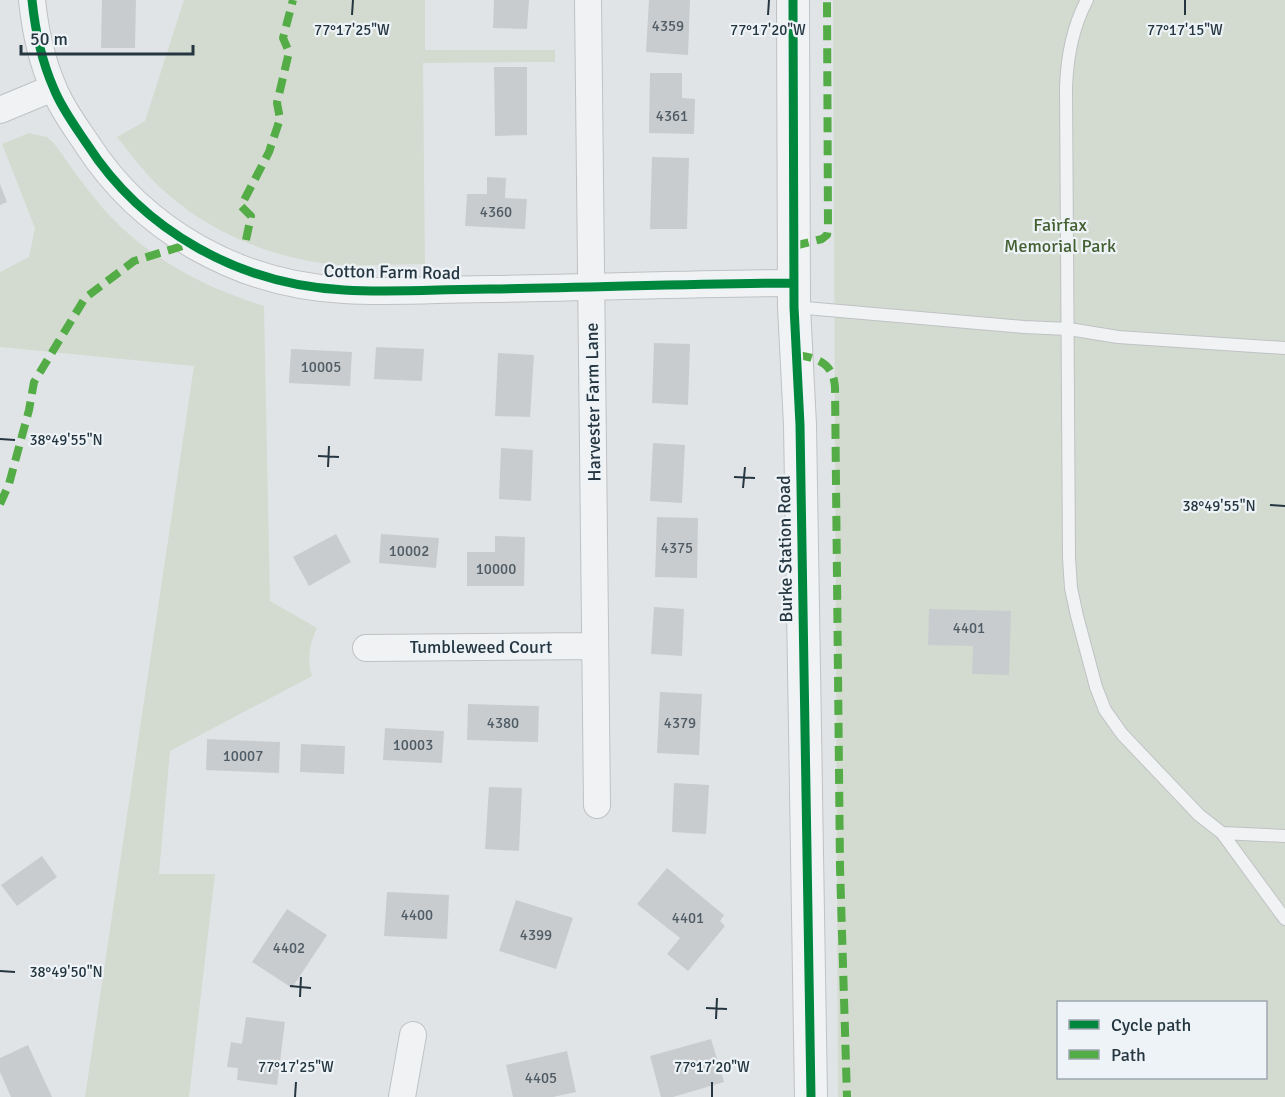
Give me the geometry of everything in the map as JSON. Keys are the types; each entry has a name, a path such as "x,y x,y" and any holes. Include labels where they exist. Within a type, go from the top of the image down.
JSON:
{"street":[{"name":"Cotton Farm Road","path":"32,0 43,57 53,88 66,113 101,166 139,207 189,243 248,272 296,285 344,290 592,288 725,283 794,295"},
{"name":"Harvester Farm Lane","path":"588,0 597,805"},
{"name":"Burke Station Road","path":"793,0 794,295 800,425 811,1097"},
{"path":"0,110 53,88"},
{"name":"Tumbleweed Court","path":"366,648 595,646"},
{"path":"402,1097 413,1035"}],"lane":[{"path":"1088,0 1075,27 1067,68 1069,558 1071,588 1077,616 1096,687 1105,710 1122,734 1198,815 1222,833 1285,919"},
{"path":"794,295 1024,327 1069,329 1118,337 1285,348"},
{"path":"1222,833 1285,836"}],"green space":[{"path":"184,0 425,0 425,50 555,50 555,62 423,63 425,264 353,265 307,261 263,249 221,231 201,219 158,186 117,137 145,121"},
{"name":"Fairfax Memorial Park","path":"833,0 1285,0 1285,1097 838,1097"},
{"path":"29,133 47,137 54,143 101,206 118,224 155,255 175,268 218,289 264,306 270,601 317,628 310,652 312,676 170,751 159,874 215,874 189,1097 85,1097 194,366 0,347 0,272 29,257 35,228 2,144"}],"building":[{"path":"102,0 136,0 135,48 101,48"},
{"path":"494,0 529,0 527,29 493,28"},
{"path":"649,0 690,0 688,55 646,52"},
{"path":"494,67 527,67 527,135 495,136"},
{"path":"650,73 682,73 682,98 695,99 694,134 649,133"},
{"path":"652,157 689,158 687,229 650,229"},
{"path":"487,177 506,178 505,198 527,199 525,229 465,226 467,194 487,194"},
{"path":"0,184 7,202 0,205"},
{"path":"654,343 690,344 688,405 652,403"},
{"path":"376,347 424,349 422,381 374,379"},
{"path":"291,349 352,352 350,386 289,383"},
{"path":"498,353 534,355 530,417 495,416"},
{"path":"653,443 685,445 682,503 650,501"},
{"path":"501,448 533,450 531,501 499,499"},
{"path":"657,517 698,518 697,578 655,577"},
{"path":"336,534 351,562 309,586 293,557"},
{"path":"381,534 439,538 436,568 379,563"},
{"path":"495,536 525,537 524,586 467,586 467,552 495,552"},
{"path":"654,607 684,609 682,656 651,654"},
{"path":"929,609 1011,611 1009,675 972,674 973,646 928,645"},
{"path":"660,692 702,694 699,755 657,753"},
{"path":"468,704 539,706 538,742 467,740"},
{"path":"385,728 444,731 442,763 383,760"},
{"path":"207,739 280,742 279,773 206,770"},
{"path":"301,744 345,746 344,774 300,772"},
{"path":"674,783 709,785 706,834 672,832"},
{"path":"489,787 522,788 519,851 485,849"},
{"path":"42,856 57,877 17,906 1,885"},
{"path":"667,868 724,915 720,921 725,926 688,971 667,954 680,938 637,904"},
{"path":"387,892 449,895 447,939 384,936"},
{"path":"516,900 573,918 556,969 499,951"},
{"path":"287,909 327,935 292,988 252,962"},
{"path":"246,1017 285,1022 277,1085 237,1080 238,1068 227,1067 231,1042 242,1044"},
{"path":"711,1039 724,1082 673,1097 661,1097 650,1056"},
{"path":"28,1045 52,1097 11,1097 0,1072 0,1058"},
{"path":"567,1051 576,1092 553,1097 513,1097 506,1065"}],"marked path":[{"path":"246,240 251,216 241,206 269,152 280,119 277,103 289,52 283,38 293,0"},
{"path":"794,246 822,239 827,235 828,229 827,0"},
{"path":"0,504 9,484 29,410 34,382 85,298 134,261 189,244"},
{"path":"797,355 818,360 828,367 835,387 840,867 847,1097"}],"cycle path":[{"path":"32,0 37,34 57,96 73,124 110,175 136,203 166,227 198,248 232,265 305,286 362,291 794,283"},
{"path":"793,0 794,307 800,425 811,1097"}]}
